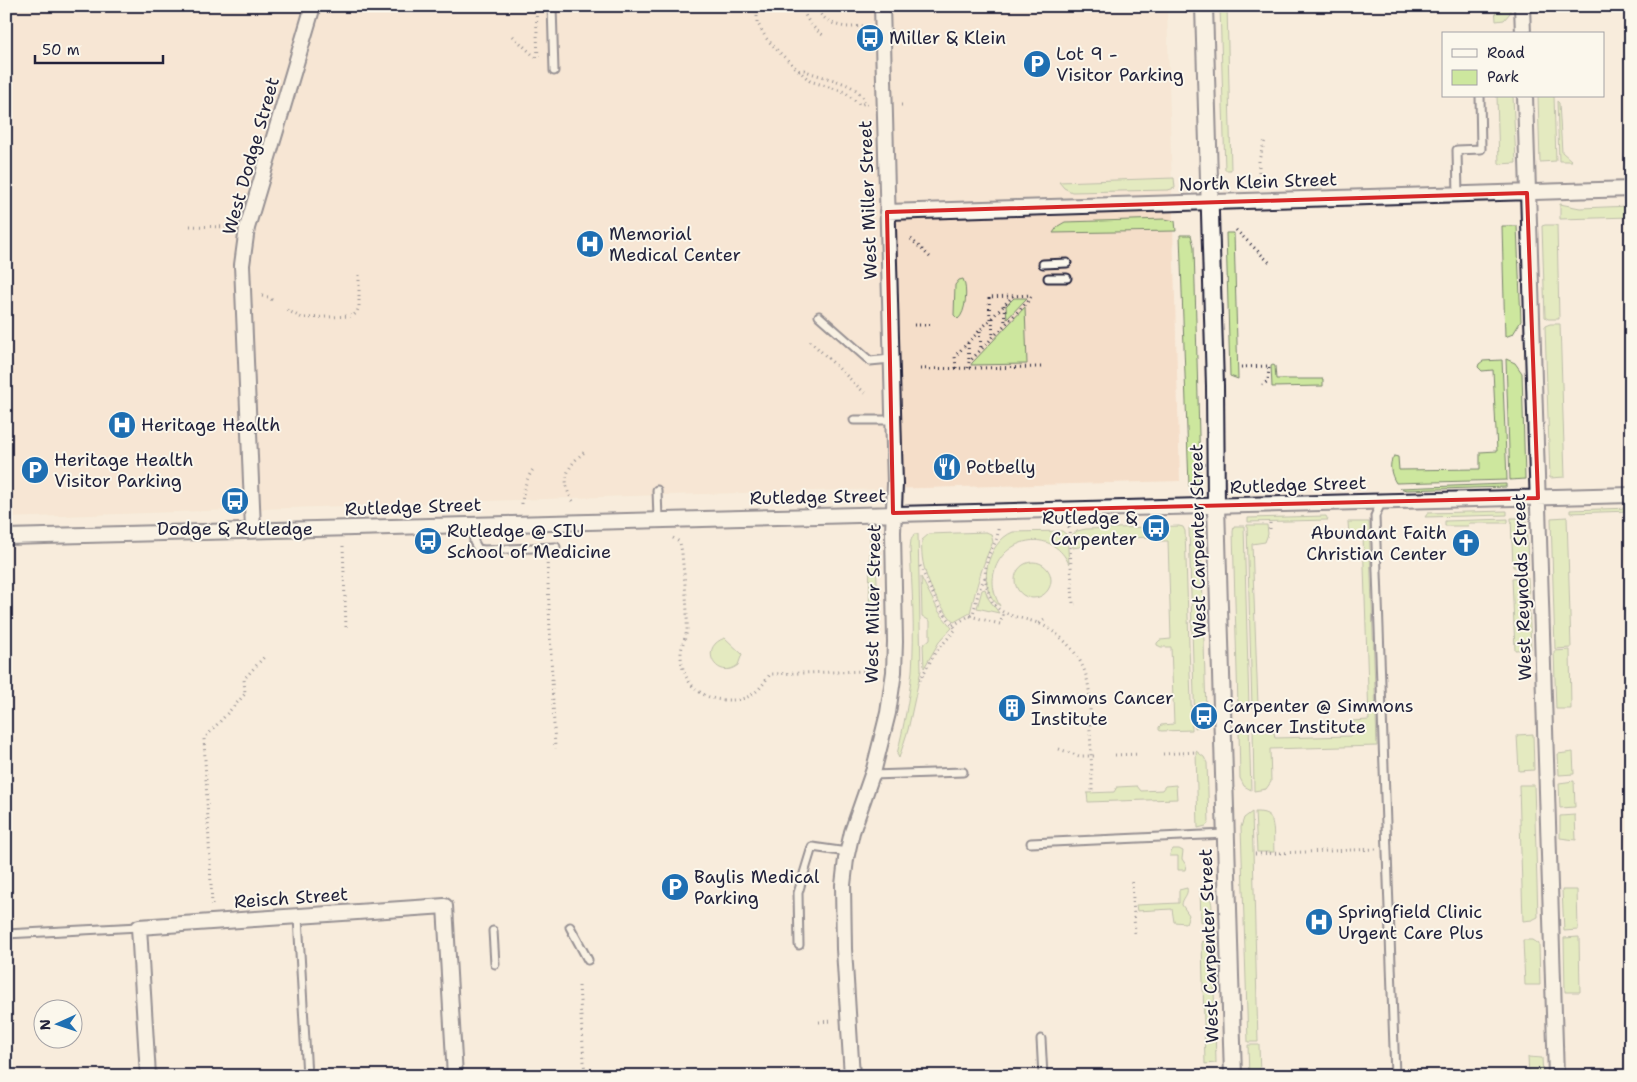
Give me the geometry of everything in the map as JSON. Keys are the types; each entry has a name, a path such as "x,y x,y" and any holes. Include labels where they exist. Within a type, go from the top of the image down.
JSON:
{"street":[{"name":"West Dodge Street","path":"252,529 242,265 247,228 313,6"},
{"name":"West Miller Street","path":"852,1076 843,918 843,885 847,852 852,832 872,775 888,713 894,672 895,642 893,514 895,493 882,6"},
{"name":"West Carpenter Street","path":"1204,6 1215,386 1216,506 1233,1076"},
{"path":"1522,6 1523,32"},
{"name":"West Reynolds Street","path":"1525,98 1556,1076"},
{"name":"North Klein Street","path":"887,212 1458,196 1631,189"},
{"name":"Rutledge Street","path":"6,538 252,529 1631,495"},
{"name":"Reisch Street","path":"139,927 445,906 454,1076"},
{"path":"139,927 148,1076"}],"lane":[{"path":"552,6 554,71"},
{"path":"1458,196 1457,150 1481,150 1480,98"},
{"path":"1043,264 1067,263"},
{"path":"1048,278 1068,278"},
{"path":"819,316 870,361 891,360"},
{"path":"854,420 893,420"},
{"path":"657,490 658,519"},
{"path":"1382,501 1375,516 1395,1076"},
{"path":"473,524 474,542 478,549 556,547"},
{"path":"872,775 963,772"},
{"path":"1031,843 1226,834"},
{"path":"799,945 798,893 812,847 847,852"},
{"path":"298,917 307,1076"},
{"path":"6,934 139,927"},
{"path":"570,928 588,960"},
{"path":"493,931 495,964"},
{"path":"485,947 494,946"},
{"path":"1041,1039 1043,1076"}],"path":[{"path":"513,36 538,60 536,6"},
{"path":"757,6 757,22 766,38 799,71 810,81 846,92 860,105 867,104 858,92 844,83 811,74 804,70 799,71"},
{"path":"802,6 810,23 822,34"},
{"path":"815,6 824,19 838,26 851,28 866,25"},
{"path":"901,105 906,104"},
{"path":"1259,172 1259,160 1265,140"},
{"path":"190,226 226,227"},
{"path":"1236,230 1270,263"},
{"path":"912,239 932,259"},
{"path":"287,310 302,318 353,316 359,307 359,271"},
{"path":"969,362 1005,325 1032,295 989,297 993,337"},
{"path":"262,296 272,300"},
{"path":"956,368 956,356 1013,296"},
{"path":"1004,305 1005,325"},
{"path":"914,325 934,325"},
{"path":"980,330 981,350"},
{"path":"810,341 868,396"},
{"path":"968,342 968,368"},
{"path":"1241,367 1269,366 1268,381 1262,385"},
{"path":"916,369 1040,367"},
{"path":"573,501 568,494 567,473 577,457 586,451"},
{"path":"522,504 525,484 534,468"},
{"path":"1270,523 1270,531"},
{"path":"1070,527 1071,602 1076,604"},
{"path":"998,529 997,539 985,566 988,593 998,608 1004,612 1039,624 1068,645 1081,662 1086,674 1090,697 1093,756 1092,791"},
{"path":"673,538 680,542 682,553 687,632 682,650 683,670 688,681 698,691 719,700 734,700 748,697 761,689 770,674 866,670"},
{"path":"343,546 346,627"},
{"path":"547,559 555,749"},
{"path":"920,566 931,593 956,629 935,653 920,680"},
{"path":"953,625 973,614 979,590 985,577"},
{"path":"970,616 1000,624 1004,612"},
{"path":"1039,624 1044,620"},
{"path":"212,905 204,739 245,694 244,679 266,656"},
{"path":"1059,749 1080,756 1093,756"},
{"path":"1163,754 1194,752"},
{"path":"1115,755 1140,754"},
{"path":"1255,854 1386,849"},
{"path":"1132,882 1135,933"},
{"path":"579,986 585,1076"},
{"path":"819,1022 832,1022"}],"highlighted area":[{"path":"1527,193 1538,498 893,513 887,212"}],"shaded area":[{"name":"Memorial Medical Center","path":"6,6 1167,6 1180,481 631,496 6,518"}],"green space":[{"path":"1220,6 1227,6 1231,170 1225,170"},
{"path":"1495,6 1510,6 1510,13 1504,20 1496,21"},
{"path":"1497,98 1513,98 1516,163 1499,164"},
{"path":"1538,98 1554,98 1556,161 1540,162"},
{"path":"1557,101 1559,103 1562,152 1572,161 1559,161"},
{"path":"1174,178 1175,188 1168,190 1072,192 1064,188 1059,182"},
{"path":"1560,204 1580,208 1631,206 1631,217 1560,219"},
{"path":"1165,219 1175,221 1176,231 1053,233 1058,226 1065,222"},
{"path":"1557,225 1559,319 1548,319 1545,317 1542,226"},
{"path":"1502,226 1517,226 1521,321 1513,334 1505,337"},
{"path":"1226,233 1234,233 1238,379 1230,376"},
{"path":"1180,235 1191,235 1194,247 1200,473 1196,486 1189,486"},
{"path":"963,279 965,283 965,300 963,311 958,319 954,315 955,285 959,280"},
{"path":"1014,298 1027,298 1007,319 1006,306"},
{"path":"1025,307 1027,364 971,365 972,363"},
{"path":"1560,324 1565,477 1550,478 1545,326"},
{"path":"1506,359 1515,363 1522,373 1525,479 1510,480"},
{"path":"1502,360 1507,480 1396,483 1391,470 1391,462 1394,456 1398,457 1399,470 1480,469 1480,452 1497,451 1493,370 1482,371 1478,367 1483,361"},
{"path":"1271,366 1275,366 1276,379 1323,379 1323,386 1272,387"},
{"path":"1506,484 1506,487 1406,490 1400,488"},
{"path":"1631,508 1631,511 1570,513 1570,510"},
{"path":"1507,511 1507,515 1425,517 1428,513"},
{"path":"1326,516 1328,520 1248,522 1248,518"},
{"path":"1567,517 1571,648 1555,649 1551,518"},
{"path":"1511,518 1526,518 1528,565 1525,568 1513,567"},
{"path":"1508,519 1508,523 1469,523 1468,526 1445,526 1445,521"},
{"path":"1348,522 1369,522 1377,746 1270,749 1271,782 1266,789 1254,791 1253,726 1273,727 1275,738 1351,736 1352,721 1369,720 1363,536 1349,535"},
{"path":"1247,525 1267,525 1268,534 1265,542 1252,544 1258,705 1272,705 1272,707 1252,707"},
{"path":"1234,526 1244,526 1249,707 1238,706"},
{"path":"1183,527 1185,531 1192,730 1161,731 1159,727 1161,725 1174,724 1171,647 1157,645 1160,640 1171,639 1168,541 1158,541 1154,537 1089,539 1085,546 1073,548 1072,535 1077,531 1086,529"},
{"path":"1199,527 1201,533 1206,714 1204,723 1195,728 1189,528"},
{"path":"1062,531 1067,535 1069,564 1058,549 1044,542 1029,541 1014,546 1002,556 995,570 993,587 1000,606 992,598 986,578 987,566 996,545 1013,532"},
{"path":"986,532 991,534 993,542 982,568 970,613 954,622 935,595 926,574 923,563 922,540 929,534"},
{"path":"914,534 918,534 921,670 908,730 899,758 897,754 912,671 913,625 910,548"},
{"path":"870,537 872,537 876,548 878,619 874,628 869,631"},
{"path":"1033,562 1040,563 1046,567 1050,573 1050,587 1046,593 1040,597 1033,598 1026,597 1020,593 1016,587 1015,580 1016,573 1020,567 1026,563"},
{"path":"921,577 939,612 952,628 939,642 924,668 923,645 930,639 930,621 922,616"},
{"path":"1512,578 1528,578 1531,649 1515,650"},
{"path":"985,589 988,598 999,613 977,608 982,590"},
{"path":"725,638 742,654 738,665 730,669 723,669 717,666 711,655 712,648 717,642"},
{"path":"1570,650 1571,709 1556,709 1554,651"},
{"path":"1249,726 1251,790 1244,786 1240,778 1239,731"},
{"path":"1533,734 1534,770 1519,771 1517,735"},
{"path":"1196,751 1204,757 1207,763 1209,822 1206,826 1198,828"},
{"path":"1573,752 1574,774 1559,775 1558,754"},
{"path":"1574,781 1575,807 1560,808 1559,783"},
{"path":"1176,785 1177,799 1088,802 1087,793 1114,792 1117,787 1137,786 1141,791 1162,790 1165,786"},
{"path":"1519,785 1534,785 1538,917 1523,921"},
{"path":"1252,812 1258,1042 1248,1042 1241,827 1244,818"},
{"path":"1255,812 1267,814 1272,820 1274,852 1257,852"},
{"path":"1575,815 1576,840 1560,838 1560,816"},
{"path":"1173,849 1183,851 1182,859 1186,865 1185,870 1178,870 1178,856 1170,856"},
{"path":"1187,888 1182,905 1189,915 1186,923 1174,922 1172,909 1137,911 1136,905 1179,903 1179,890"},
{"path":"1200,889 1207,894 1212,906 1208,919 1201,922"},
{"path":"1562,890 1577,890 1578,930 1564,931"},
{"path":"1579,937 1580,992 1565,992 1564,938"},
{"path":"1523,940 1533,940 1539,944 1540,985 1525,985"},
{"path":"1202,941 1210,944 1213,948 1216,1063 1205,1064"},
{"path":"1248,1045 1259,1045 1260,1076 1249,1076"},
{"path":"1528,1057 1542,1058 1543,1076 1529,1076"}],"place":[{"name":"Miller & Klein","path":"870,38"},
{"name":"Lot 9 - Visitor Parking","path":"1037,64"},
{"name":"Memorial Medical Center","path":"590,244"},
{"name":"Heritage Health","path":"122,425"},
{"name":"Potbelly","path":"947,467"},
{"name":"Heritage Health Visitor Parking","path":"35,470"},
{"name":"Dodge & Rutledge","path":"235,501"},
{"name":"Rutledge & Carpenter","path":"1156,528"},
{"name":"Rutledge @ SIU School of Medicine","path":"428,541"},
{"name":"Abundant Faith Christian Center","path":"1466,543"},
{"name":"Simmons Cancer Institute","path":"1012,708"},
{"name":"Carpenter @ Simmons Cancer Institute","path":"1204,716"},
{"name":"Baylis Medical Parking","path":"675,887"},
{"name":"Springfield Clinic Urgent Care Plus","path":"1319,922"}]}
